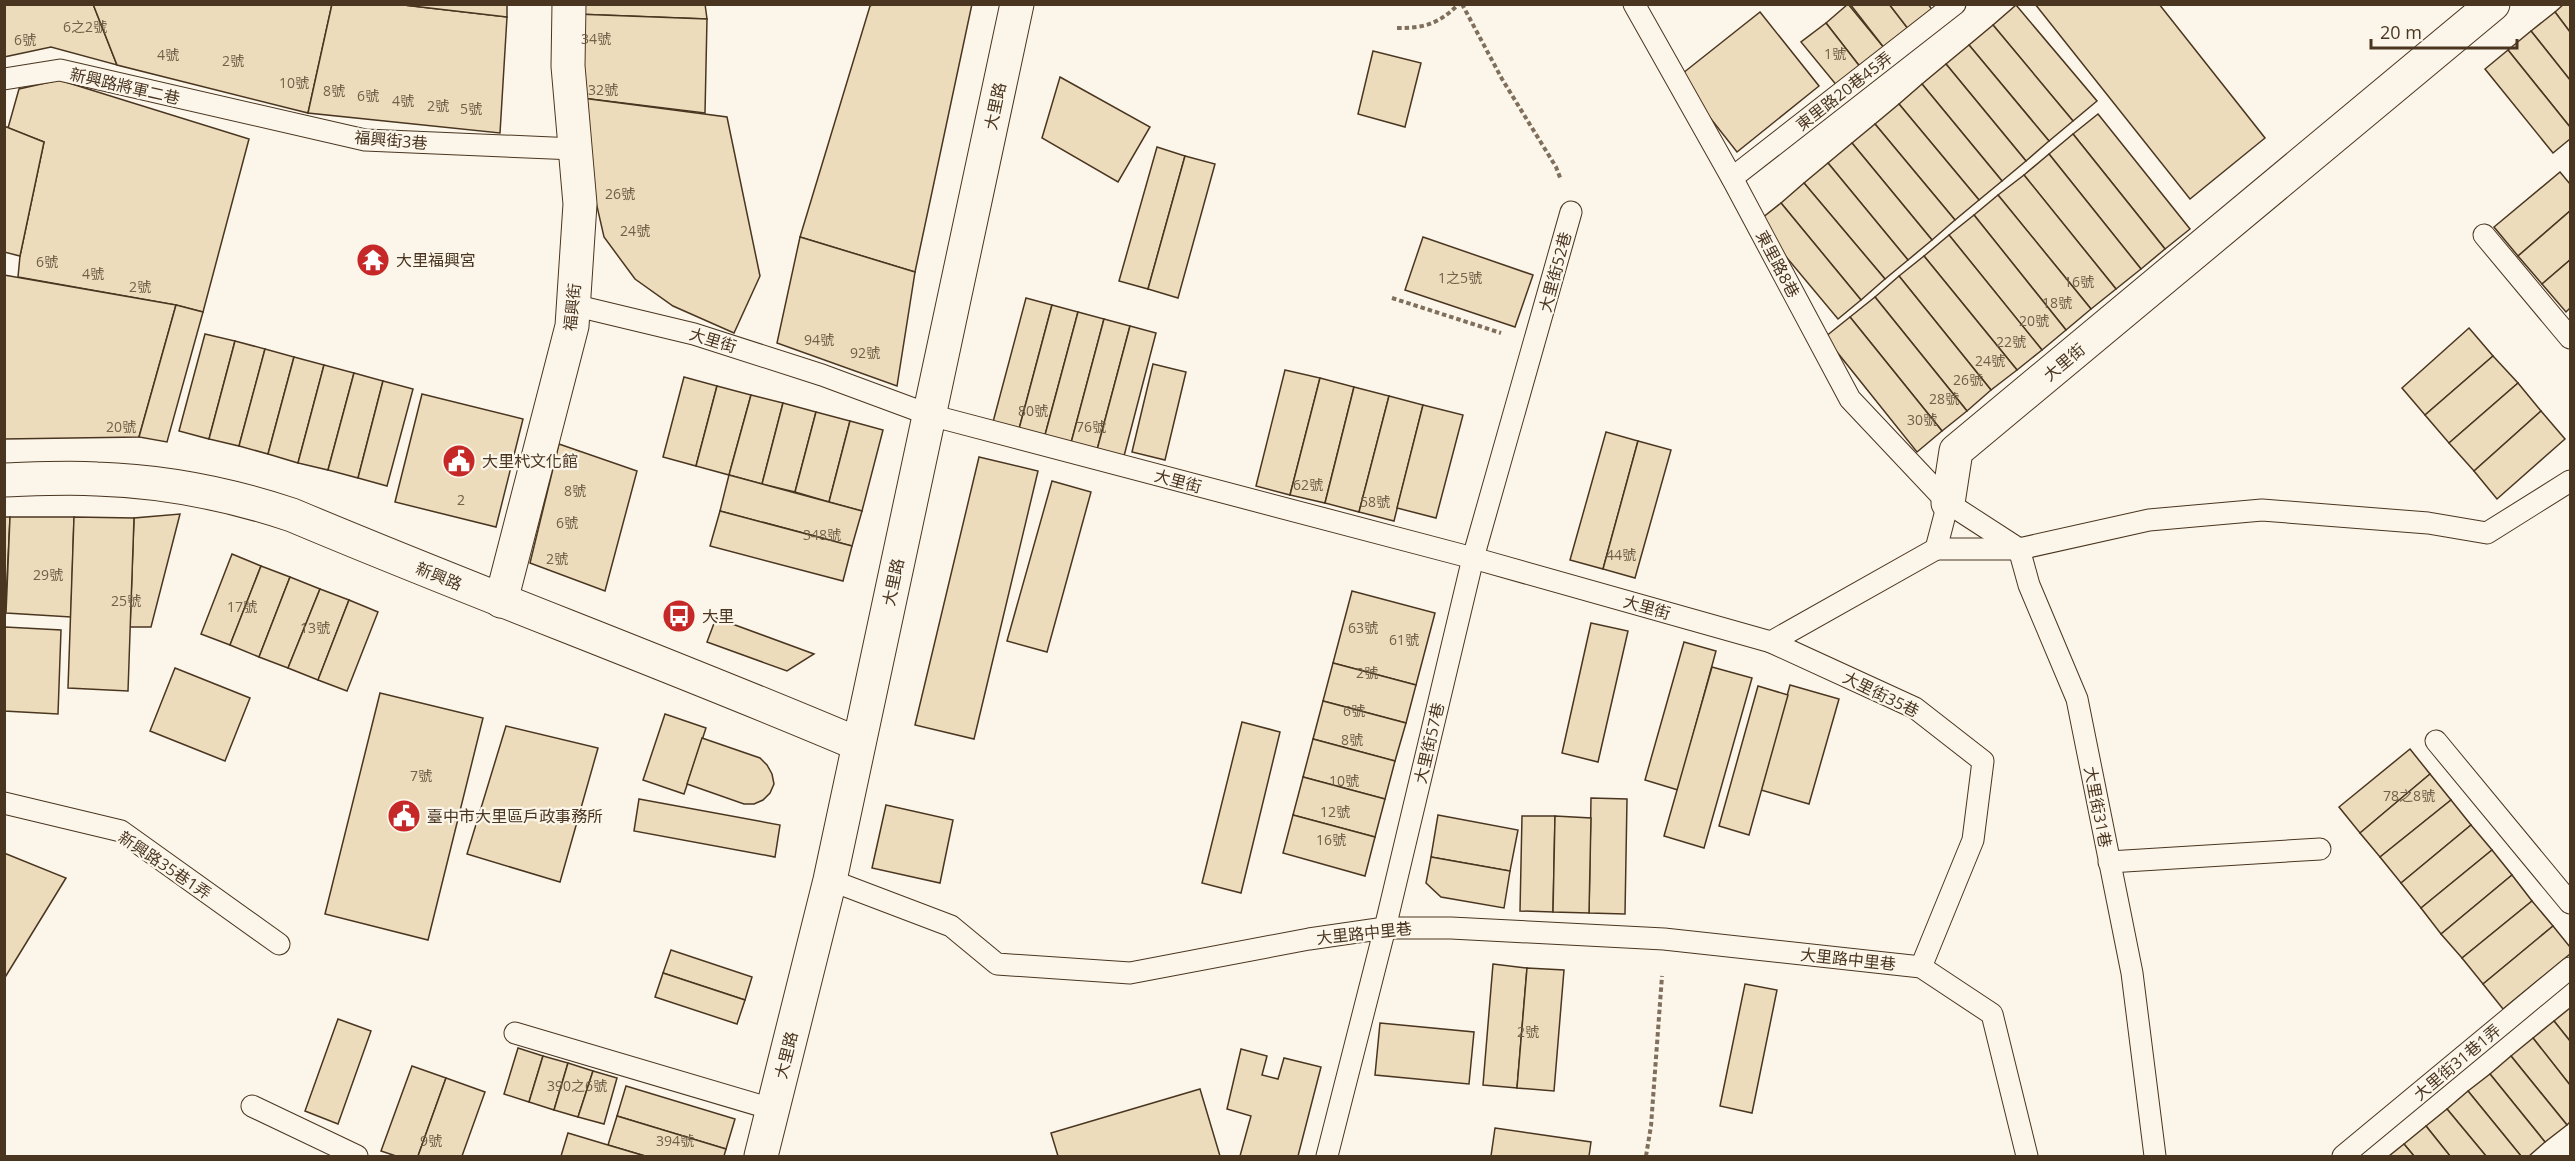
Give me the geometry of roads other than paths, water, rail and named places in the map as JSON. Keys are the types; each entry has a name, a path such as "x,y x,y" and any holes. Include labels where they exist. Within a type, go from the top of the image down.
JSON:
{"street":[{"name":"福興街","path":"501,601 572,326 580,204 568,66 569,4"},
{"name":"大里路","path":"761,1156 830,880 1017,4"},
{"name":"大里街","path":"1948,503 1956,451 2493,4"},
{"name":"新興路","path":"4,480 134,481 193,490 258,504 292,515 501,601 748,697 858,744"}],"lane":[{"name":"東里路8巷","path":"1634,4 1732,178 1850,399 1948,503"},
{"name":"東里路20巷45弄","path":"1732,178 1955,4"},
{"name":"新興路將軍二巷","path":"4,79 60,70 210,106"},
{"name":"福興街3巷","path":"210,106 365,140 575,149"},
{"name":"大里街52巷","path":"1473,558 1536,344 1571,212"},
{"path":"2484,236 2571,338"},
{"name":"大里街","path":"573,305 694,334 822,375 930,415 1473,558 1771,642"},
{"path":"1771,642 1936,549 2019,549 2149,520 2262,510 2428,523 2487,533 2571,481"},
{"name":"大里街","path":"1936,549 1948,503"},
{"path":"1948,503 2019,549"},
{"name":"大里街31巷","path":"2019,549 2029,585 2076,699 2132,973 2155,1156"},
{"name":"大里街57巷","path":"1328,1156 1473,558"},
{"name":"大里街35巷","path":"1771,642 1915,708 1983,760 1973,840 1921,967"},
{"path":"2436,741 2571,903"},
{"name":"新興路35巷1弄","path":"4,803 121,831 279,944"},
{"path":"2109,862 2320,849"},
{"name":"大里路中里巷","path":"830,880 951,926 997,964 1130,973 1309,939 1385,928 1451,927 1664,939 1921,967 1992,1014 2026,1156"},
{"name":"大里街31巷1弄","path":"2343,1156 2571,968"},
{"path":"515,1033 772,1109"},
{"path":"252,1106 357,1156"}],"place":[{"name":"大里福興宮","path":"373,260"},
{"name":"大里杙文化館","path":"459,461"},
{"name":"大里","path":"679,616"},
{"name":"臺中市大里區戶政事務所","path":"404,816"}]}
